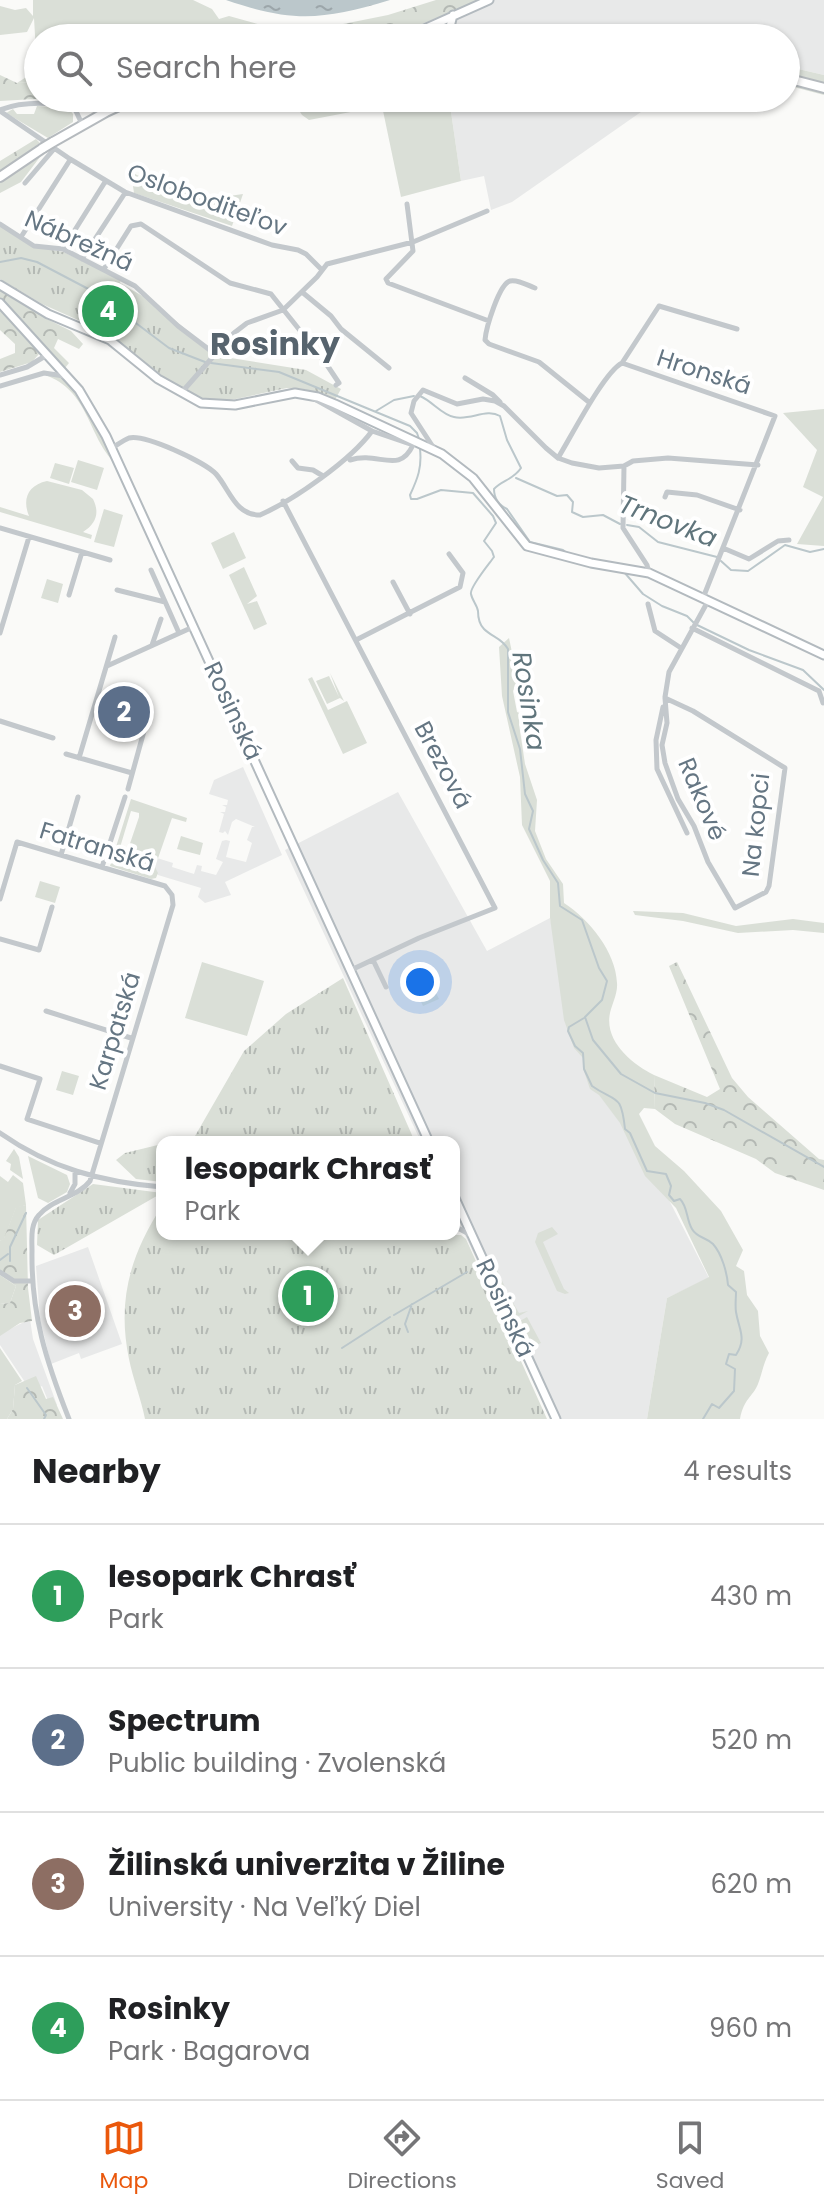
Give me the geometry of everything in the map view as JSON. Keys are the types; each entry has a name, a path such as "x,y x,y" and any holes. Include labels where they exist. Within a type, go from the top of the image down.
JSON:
{"main road":[{"path":"800,82 824,88"},
{"path":"0,177 106,112"}],"street":[{"path":"434,24 489,0"},
{"path":"451,24 453,15"},
{"path":"0,111 24,105"},
{"name":"Osloboditeľov","path":"0,111 125,192 272,245 298,250 321,269"},
{"path":"77,112 82,124"},
{"path":"25,183 53,146"},
{"path":"21,237 70,159"},
{"path":"63,249 105,181"},
{"path":"82,259 125,192"},
{"path":"407,204 413,242 411,255 386,279 388,283 489,322"},
{"path":"181,394 234,333 247,323 283,310 327,264 413,242 487,211"},
{"name":"Nábrežná","path":"0,224 34,246 63,249 135,286 213,357"},
{"path":"104,269 131,226 141,224 230,283 271,294 325,362 339,383 336,385"},
{"path":"535,288 515,280 502,287 485,340 539,362 590,403"},
{"path":"0,285 48,314 110,340 181,394 201,403 222,406 282,394 309,395 435,450 473,478 527,546 591,563 649,573 824,655"},
{"path":"302,292 389,368"},
{"name":"Rosinská","path":"0,303 69,378 88,403 112,448 426,1136"},
{"path":"558,458 590,403 614,368 622,363 659,306 737,329"},
{"path":"0,375 50,357 49,368 44,373"},
{"name":"Hronská","path":"622,363 775,416"},
{"path":"0,386 44,373 62,374 69,378"},
{"path":"465,378 493,395 558,458 599,468 668,458 758,465"},
{"path":"435,450 411,413 423,390 457,404 483,399 504,406"},
{"path":"309,395 314,401 372,431 417,443"},
{"name":"Rakové","path":"687,833 657,769 656,740 669,672 706,600 718,558 740,510 775,416"},
{"path":"112,448 134,438 196,460 215,472 234,501 248,513 264,513 345,461 360,449 372,431"},
{"path":"345,461 373,456 400,461 417,443"},
{"path":"292,461 298,468 317,471 323,476"},
{"path":"624,466 623,525 649,573"},
{"path":"665,497 667,492 686,493 740,510"},
{"name":"Brezová","path":"283,501 495,908 373,960"},
{"path":"0,528 110,560"},
{"path":"0,633 29,537"},
{"path":"723,548 749,559 778,541 789,540"},
{"path":"69,595 82,552"},
{"path":"356,640 456,591 463,583 463,573 449,554"},
{"path":"151,570 179,633"},
{"path":"393,582 410,614"},
{"path":"117,590 165,602"},
{"path":"648,604 655,631 681,648"},
{"path":"151,646 161,619"},
{"path":"694,625 819,691 823,703"},
{"path":"107,667 194,626"},
{"path":"79,758 115,637"},
{"name":"Rakové","path":"665,698 667,723 662,745 665,763 678,799 694,826 708,862 735,908"},
{"name":"Na kopci","path":"665,698 693,711 785,768 769,886 766,892 735,908"},
{"path":"0,721 53,738"},
{"path":"128,789 144,731"},
{"path":"66,754 132,773"},
{"path":"666,790 678,799"},
{"path":"61,855 78,797"},
{"path":"102,867 125,797"},
{"name":"Fatranská","path":"0,899 17,842 165,886 172,895"},
{"name":"Karpatská","path":"90,1177 173,905 172,895"},
{"path":"0,939 39,950 52,907"},
{"path":"351,970 373,960 386,987"},
{"path":"46,1011 131,1038"},
{"path":"0,1066 40,1079 27,1119 100,1143"},
{"path":"0,1133 32,1154 75,1173 156,1186"},
{"path":"69,1194 75,1184 75,1173"},
{"path":"69,1419 40,1337 32,1281 32,1233 35,1221 43,1210 87,1185 90,1177"},
{"name":"Rosinská","path":"460,1219 472,1236 556,1419"},
{"path":"460,1229 472,1236"},
{"path":"0,1272 14,1281 32,1281"}],"shaded area":[{"path":"479,0 824,0 824,75 800,69 800,24 423,22"},
{"path":"451,112 641,112 512,202 491,210 484,176 461,181"},
{"path":"243,767 282,855 225,882 231,895 205,903 198,897 201,888 158,875 154,868 157,858 194,874 197,865 202,866 201,871 216,875 223,862 216,859 222,841 226,840 230,841 226,857 246,862 252,843 247,840 252,827 255,827 236,819 228,835 225,831 219,832 224,814 220,812 225,812 226,807 222,805 227,805 228,800 209,794 214,780"},
{"path":"398,792 487,951 550,918 574,1015 709,1278 667,1298 647,1419 551,1419 460,1225 460,1136 418,1136 285,850"},
{"path":"88,1247 122,1344 81,1359 79,1353 51,1364 40,1319 36,1266"},
{"path":"30,1319 33,1339 57,1405 51,1408 42,1386 31,1391 0,1345 0,1334"}],"green space":[{"path":"33,0 193,0 212,9 219,19 229,16 257,24 34,24 34,18 31,24 24,24 24,32 0,35 0,6 15,10 26,8 33,16"},
{"path":"436,0 479,0 422,24 343,24 388,15"},
{"path":"800,69 824,75 824,95 800,89"},
{"path":"0,75 17,83 24,83 24,100 0,101"},
{"path":"13,109 17,114 71,112 73,122 48,138 6,113"},
{"path":"300,112 351,112 309,120"},
{"path":"383,112 451,112 461,181 401,197"},
{"path":"36,139 40,143 0,171 0,161"},
{"path":"40,157 21,182 0,193 0,183"},
{"path":"131,172 151,182 215,198 243,194 232,226 134,193"},
{"name":"Rosinky","path":"0,225 33,247 64,252 121,280 120,283 153,302 218,356 306,370 341,389 335,400 304,389 287,388 231,400 215,401 197,397 176,386 105,332 42,304 0,279"},
{"path":"0,289 71,331 83,344 79,349 58,339 54,348 69,363 65,368 45,347 32,362 0,372 0,359 15,353 15,344 0,330"},
{"path":"45,375 60,376 67,381 104,439 115,463 71,391"},
{"path":"824,409 824,546 797,544 823,497 803,487 817,450 783,413"},
{"path":"78,460 104,468 97,490 71,482"},
{"path":"55,463 74,468 69,484 50,478"},
{"path":"47,481 82,490 93,499 96,518 83,532 92,535 91,539 0,512 0,507 29,516 26,504 28,494 35,486"},
{"path":"104,509 123,515 114,547 94,542"},
{"path":"234,532 246,558 223,569 211,543"},
{"path":"244,567 257,596 247,604 257,601 267,624 254,630 229,575"},
{"path":"47,579 63,584 58,603 41,598"},
{"path":"509,638 518,681 513,691 517,712 526,716 519,724 525,764 537,800 535,831 546,859 563,884 564,903 600,937 612,960 617,987 610,1013 611,1033 629,1058 654,1075 655,1109 644,1108 639,1114 655,1146 684,1171 721,1211 743,1250 736,1266 744,1271 747,1295 758,1311 760,1336 769,1353 740,1419 647,1419 667,1298 709,1277 676,1208 645,1176 620,1123 599,1095 590,1089 583,1058 574,1048 564,1020 550,918 550,881 522,825 520,777 502,696 499,647"},
{"path":"330,673 344,701 340,698 327,704 316,681 329,676 339,697"},
{"path":"312,677 328,710 347,701 367,743 343,754 308,679"},
{"path":"131,799 187,818 186,822 172,818 155,867 158,873 156,878 110,866","holes":["131,811 139,813 139,817 122,867 115,864"]},
{"path":"181,836 203,843 200,855 177,849"},
{"path":"40,881 60,887 55,903 35,897"},
{"path":"633,911 683,913 736,926 793,919 824,923 824,933 793,930 738,933 635,915"},
{"path":"202,962 264,981 247,1036 185,1018"},
{"path":"677,962 732,1078 748,1097 819,1159 824,1160 824,1190 775,1173 756,1159 675,1124 655,1109 654,1075 707,1097 720,1089 669,966"},
{"path":"424,968 439,999 423,1006 409,975"},
{"path":"343,978 412,1136 195,1136 244,1051 286,1014"},
{"path":"62,1071 79,1076 73,1095 56,1090"},
{"path":"156,1145 156,1181 136,1179 116,1160 125,1153"},
{"path":"14,1149 19,1157 23,1179 10,1170 11,1164 6,1161"},
{"path":"28,1156 67,1175 70,1184 67,1192 48,1203 38,1198"},
{"path":"13,1175 23,1183 26,1205 16,1208 4,1239 0,1241 0,1176 8,1182"},
{"path":"93,1184 156,1192 156,1196 54,1255 37,1245 38,1220"},
{"path":"26,1205 32,1321 20,1323 0,1336 0,1304 10,1303 16,1286 0,1275 0,1241 16,1207"},
{"path":"156,1216 156,1240 460,1240 461,1235 466,1239 547,1419 145,1419 129,1359 125,1318 129,1279"},
{"path":"552,1227 558,1234 543,1242 564,1289 569,1293 565,1294 557,1291 535,1242 538,1233"},
{"path":"490,1255 505,1287 503,1292 507,1292 519,1313 528,1311 519,1316 511,1313 487,1260"},
{"path":"0,1275 16,1286 10,1303 0,1304"},
{"path":"527,1317 541,1343 528,1349 561,1419 517,1326"},
{"path":"0,1348 22,1381 15,1385 13,1409 7,1419 0,1419"},
{"path":"36,1376 46,1399 53,1397 63,1419 7,1419 13,1409 15,1385"}],"water":[{"path":"226,0 390,0 346,12 308,16 270,13"}],"waterway":[{"name":"Rosinka","path":"0,262 21,258 37,262 96,293 169,348 205,362"},
{"name":"Rosinka","path":"211,363 279,372 410,426 420,442"},
{"name":"Trnovka","path":"376,411 394,400 414,396"},
{"name":"Trnovka","path":"420,396 454,417 489,413 500,416 507,440 521,468 494,489 496,498 530,542 568,554"},
{"name":"Rosinka","path":"420,449 420,467 411,499 441,490 473,493 496,523 484,541 494,557 471,594 482,627 508,649 508,712 520,749 525,794 533,811 529,829 558,883 560,906 582,920 599,968 607,981 602,1000 585,1017 593,1040 621,1074 655,1093 724,1110 824,1167"},
{"name":"Trnovka","path":"516,478 557,496 567,495 573,502 572,512 583,517 603,515 620,524"},
{"name":"Trnovka","path":"627,525 639,527 658,542 717,557"},
{"name":"Trnovka","path":"721,561 731,570 748,571 785,545 810,552 824,549"},
{"path":"591,567 624,572 643,594 662,606 749,650 803,670 824,690"},
{"path":"584,1018 569,1027 568,1031 575,1046 583,1053 584,1069 592,1086 619,1104 625,1129 630,1133 647,1171 666,1174 671,1186 669,1195 674,1201 680,1199 683,1202 694,1232 716,1248 724,1264 728,1285 736,1292 741,1344 736,1355 729,1354 726,1364 735,1369 734,1391 719,1408 712,1404 703,1419"},
{"path":"10,1261 10,1247 26,1213"},
{"path":"0,1260 8,1254"},
{"path":"394,1315 467,1272"},
{"path":"408,1332 405,1324 412,1304"},
{"path":"342,1348 390,1317"},
{"path":"27,1388 46,1415 44,1419"}],"place":[{"name":"Rosinky","path":"108,311"},
{"name":"Spectrum","path":"124,712"},
{"name":"lesopark Chrasť","path":"308,1296"},
{"name":"Žilinská univerzita v Žiline","path":"75,1311"}],"district":[{"name":"Rosinky","path":"275,344"}]}
